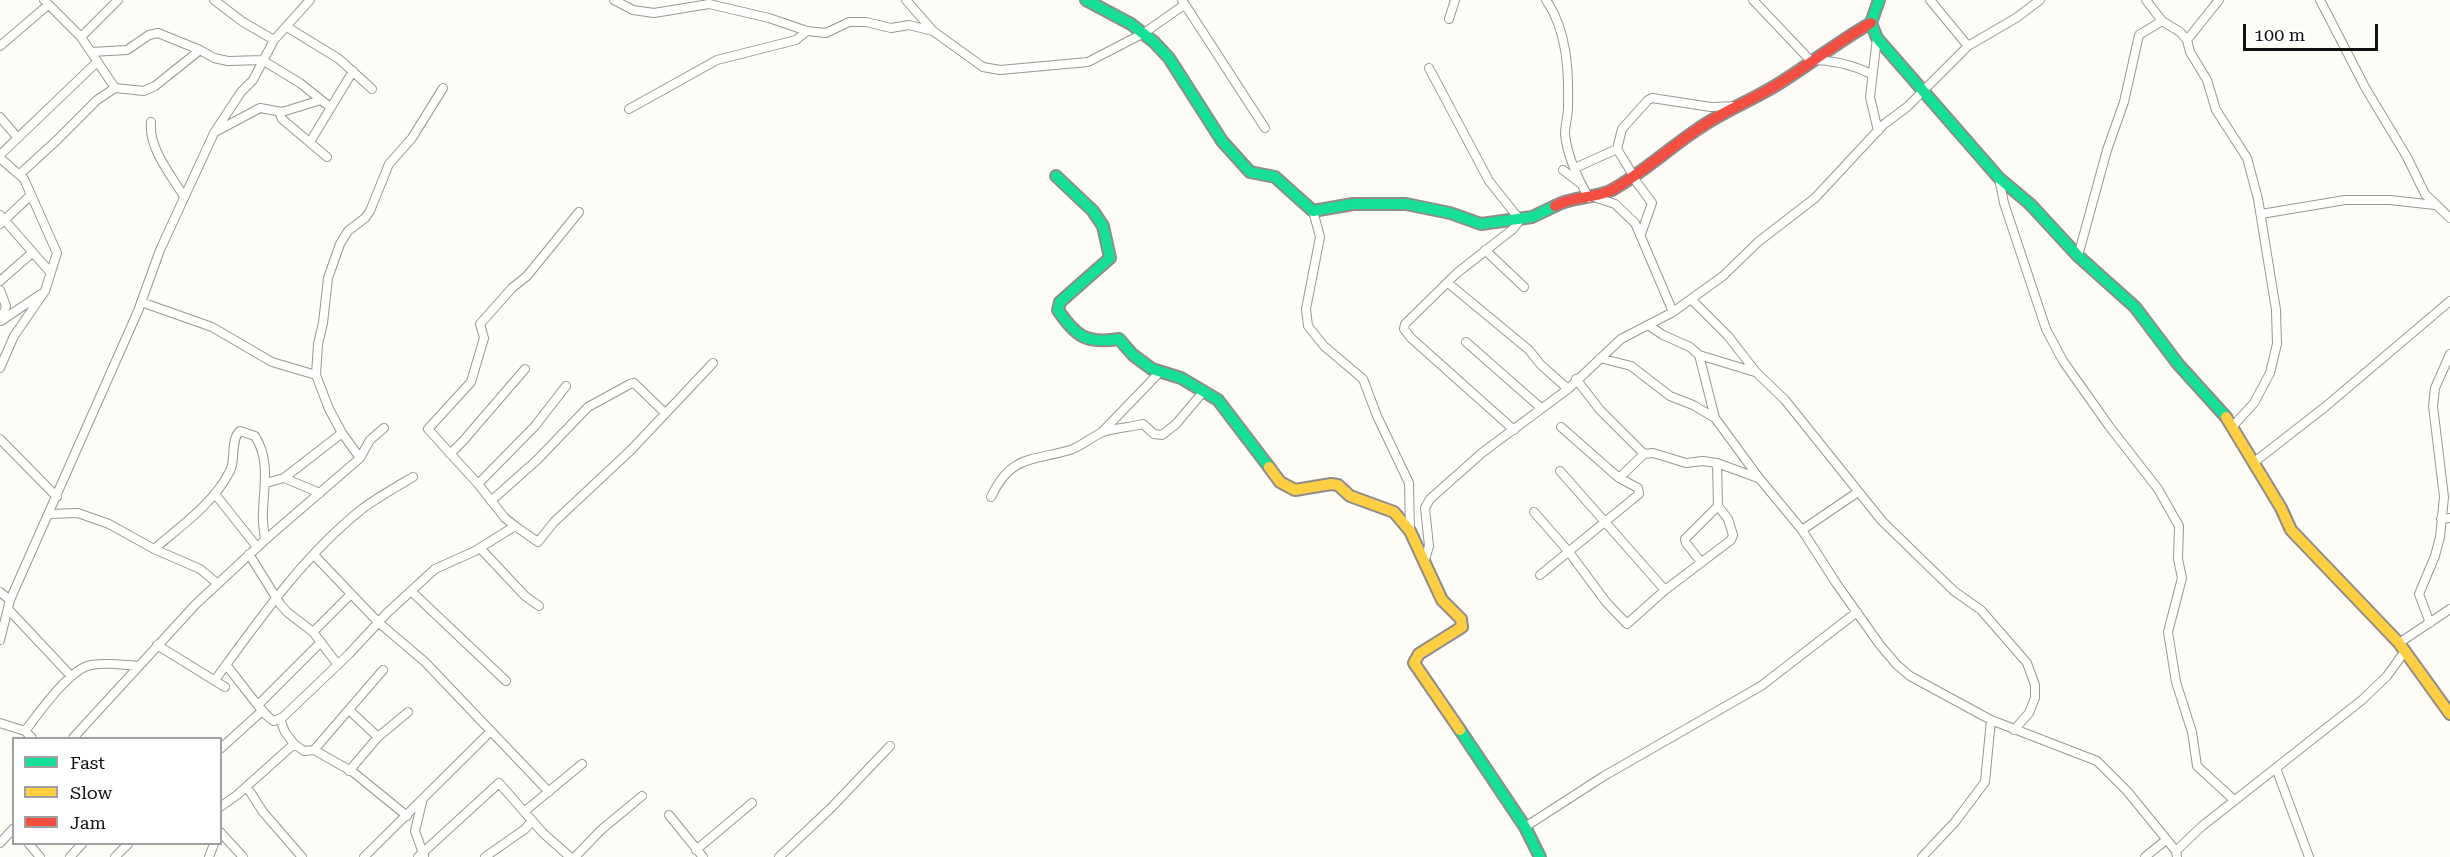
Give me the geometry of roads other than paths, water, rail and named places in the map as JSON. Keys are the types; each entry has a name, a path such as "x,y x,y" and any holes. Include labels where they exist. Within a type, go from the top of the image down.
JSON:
{"street":[{"path":"81,37 118,0"},
{"path":"214,0 274,40"},
{"path":"0,640 9,604 141,302 160,250 214,133 241,92 253,80 274,40 310,0"},
{"path":"614,0 633,10 654,13 709,4 768,18 807,31 826,33 849,22 866,22 891,28 909,25 933,31"},
{"path":"906,0 933,31 983,67 1000,70 1088,62 1144,33 1183,2 1265,128"},
{"path":"1086,0 1144,33 1169,58 1222,141 1250,172 1275,177 1284,188 1313,210 1320,237 1305,309 1308,326 1324,346 1363,379 1377,416 1409,483 1410,531"},
{"path":"1449,20 1455,0"},
{"path":"1546,0 1556,17 1562,34 1568,90 1565,131 1570,157 1580,183"},
{"path":"1754,0 1810,60 1851,64 1871,74"},
{"path":"1879,0 1871,23 1877,38 1922,93 1999,177 2030,204 2078,256 2135,307 2178,364 2233,426 2281,508 2291,530 2402,647 2450,714"},
{"path":"1930,0 1968,46"},
{"path":"1424,563 1429,546 1425,508 1430,499 1483,452 1568,389 1621,339 1673,312 1723,276 1758,242 1815,198 1878,131 1922,93 1968,46 2016,18 2040,0"},
{"path":"2146,0 2162,21 2180,32 2187,40 2190,52 2207,80 2216,110 2247,158 2261,214 2277,310 2275,361 2254,403 2233,426"},
{"path":"2187,40 2219,0"},
{"path":"2320,0 2366,89 2407,157 2425,194 2450,218"},
{"path":"0,46 46,3 81,37 96,63 115,88"},
{"path":"2078,256 2107,150 2124,102 2139,35 2162,21"},
{"path":"1313,210 1353,204 1406,204 1450,213 1481,224 1532,217 1568,199 1609,195 1699,128 1783,81 1810,60 1871,23"},
{"path":"287,27 339,59 372,89"},
{"path":"630,109 717,60 796,40 807,31"},
{"path":"91,52 127,50 153,33 169,36 214,58 228,61 262,60 300,83 330,107"},
{"path":"1877,38 1869,97 1878,131"},
{"path":"20,174 97,100 115,88 144,91 154,86 200,50"},
{"path":"0,368 14,336 45,291 57,251 20,174 0,156 17,137 96,63"},
{"path":"1429,68 1489,181 1520,220"},
{"path":"310,142 353,70"},
{"path":"360,458 342,433 329,409 316,375 318,344 328,278 340,244 348,231 365,218 370,211 388,164 412,138 443,88"},
{"path":"1641,234 1652,203 1617,149 1622,129 1647,100 1652,98 1711,107 1738,106"},
{"path":"214,133 260,108 279,112 321,99"},
{"path":"279,112 282,119 327,157"},
{"path":"0,117 17,137"},
{"path":"151,122 150,130 154,142 184,197"},
{"path":"1591,198 1580,183 1563,170 1576,170 1617,149"},
{"path":"1056,176 1093,211 1103,226 1110,258 1060,302 1058,310 1069,327 1085,340 1119,339 1133,355 1159,373 1181,378 1218,400 1280,482 1295,490 1330,484 1338,485 1350,496 1394,512 1410,531 1442,600 1461,619 1462,627 1419,654 1414,663 1489,771 1525,827 1540,857"},
{"path":"1999,177 2004,203 2046,329 2063,361 2109,426 2158,489 2179,526 2178,559 2182,578 2168,632 2176,682 2192,732 2197,766 2234,800"},
{"path":"31,195 1,220 50,272"},
{"path":"1609,195 1633,219 1673,312"},
{"path":"2261,214 2345,200 2390,200 2435,205"},
{"path":"579,212 527,276 480,324 484,338 471,382 428,429 478,484 505,518 538,542 554,522 631,450 713,363"},
{"path":"1633,219 1646,222"},
{"path":"1514,429 1411,338 1404,329 1405,324 1448,283 1513,229 1520,220"},
{"path":"1485,250 1524,287"},
{"path":"0,281 32,254"},
{"path":"1448,283 1523,344 1541,365 1568,389"},
{"path":"0,290 6,306 1,321"},
{"path":"1,321 45,291"},
{"path":"1691,299 1728,336 1756,372 1785,400 1858,492 1910,550 1954,591 1981,610 2027,663 2035,685 2035,698 2028,713 2014,730"},
{"path":"141,302 212,327 272,362 316,375"},
{"path":"2253,463 2325,407 2449,304"},
{"path":"1648,325 1663,335 1690,347 1699,355 1756,372"},
{"path":"1466,342 1540,408"},
{"path":"2430,623 2419,594 2435,556 2444,496 2433,406 2435,388 2450,354"},
{"path":"1699,355 1715,418 1759,478 1802,530 1891,658 1910,676 1991,720 2097,761 2127,790 2177,854 2201,827 2362,700 2386,676 2402,647 2450,609"},
{"path":"1600,358 1631,366 1670,396 1693,405 1715,418"},
{"path":"450,454 525,369"},
{"path":"991,497 997,485 1021,462 1031,457 1069,450 1088,442 1102,432 1159,373"},
{"path":"1576,379 1599,410 1644,454"},
{"path":"491,501 537,460 588,407 630,384 634,383 665,413"},
{"path":"478,484 535,426 566,386"},
{"path":"1102,432 1143,424 1154,434 1162,435 1176,424 1203,392"},
{"path":"1540,575 1639,494 1638,488 1619,478 1561,427"},
{"path":"74,737 158,645 218,584 249,554 360,458 370,440 384,428"},
{"path":"154,549 215,494 231,470 235,438 240,431 255,436 261,445 266,463 262,513 265,540"},
{"path":"266,483 284,478 342,433"},
{"path":"0,440 57,497"},
{"path":"1619,478 1644,454 1653,453 1686,463 1703,460 1717,463 1759,478"},
{"path":"1534,512 1569,552 1606,602 1627,624 1665,590 1731,540 1733,535 1728,519 1718,506 1717,463"},
{"path":"1560,471 1665,590"},
{"path":"215,680 275,598 314,555 363,509 413,477"},
{"path":"284,478 320,493"},
{"path":"1802,530 1858,492"},
{"path":"215,494 257,547"},
{"path":"1701,562 1686,543 1685,538 1718,506"},
{"path":"50,514 78,513 109,524 154,549 200,569 218,584"},
{"path":"2441,519 2450,518"},
{"path":"226,665 271,720 280,719 435,569 480,548 515,526"},
{"path":"480,548 525,596 539,606"},
{"path":"249,554 275,598 287,612 313,632 338,664"},
{"path":"314,555 378,622 425,662 549,792"},
{"path":"411,591 506,681"},
{"path":"0,592 71,676"},
{"path":"313,632 351,594"},
{"path":"1525,827 1604,776 1761,686 1857,612"},
{"path":"222,747 321,642"},
{"path":"158,645 225,687"},
{"path":"25,731 71,676 89,665 139,666"},
{"path":"314,750 383,670"},
{"path":"349,710 378,737"},
{"path":"349,771 378,737 408,712"},
{"path":"280,719 285,732 294,744 304,751 314,750 367,782 407,816"},
{"path":"1922,857 1956,822 1985,782 1991,720"},
{"path":"0,723 25,731 31,737"},
{"path":"364,857 491,730"},
{"path":"222,806 247,787 294,744"},
{"path":"779,857 831,808 890,746"},
{"path":"525,811 582,764"},
{"path":"2276,768 2309,857"},
{"path":"422,801 415,831 422,856 499,783 532,821 570,857"},
{"path":"247,787 263,812 302,857"},
{"path":"575,857 642,796"},
{"path":"696,850 752,803"},
{"path":"669,815 703,857"},
{"path":"485,857 520,833 532,821"},
{"path":"0,843 12,830"},
{"path":"222,834 243,857"},
{"path":"2145,857 2166,840"},
{"path":"70,857 80,845"},
{"path":"115,857 126,845"}]}
